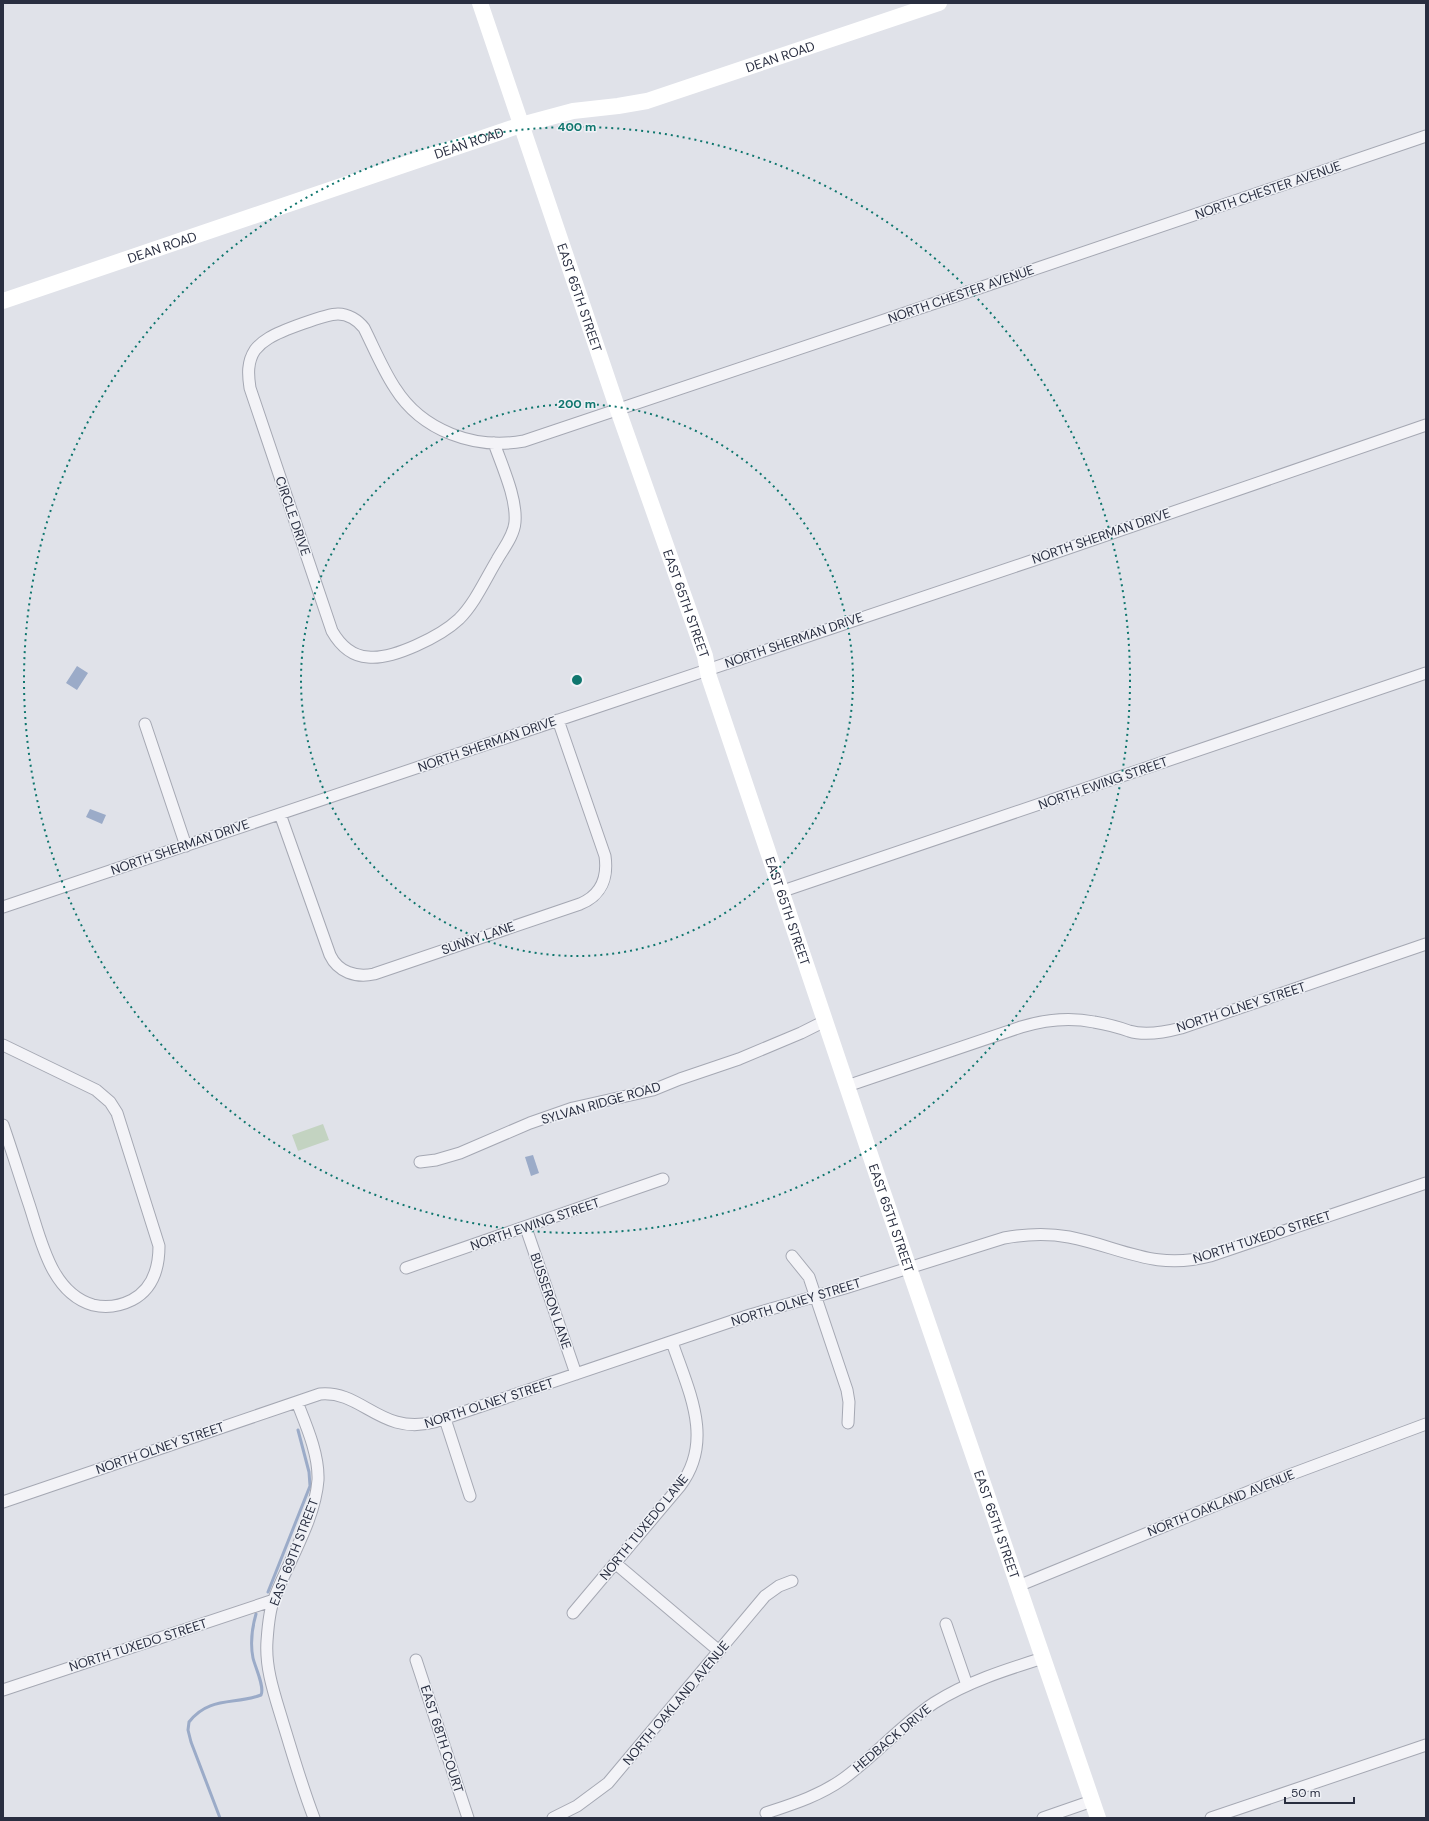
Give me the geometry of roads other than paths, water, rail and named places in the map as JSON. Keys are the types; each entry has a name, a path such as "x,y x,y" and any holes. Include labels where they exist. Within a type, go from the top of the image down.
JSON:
{"street":[{"name":"EAST 65TH STREET","path":"480,3 618,410 706,656 709,677 780,892 1098,1818"},
{"name":"DEAN ROAD","path":"3,301 521,125 573,111 646,101 939,3"},
{"name":"NORTH CHESTER AVENUE","path":"248,371 254,352 270,337 330,315 347,316 358,322 364,328 395,388 420,416 445,432 469,440 494,443 516,442 533,439 1426,136"},
{"name":"CIRCLE DRIVE","path":"248,371 250,388 332,631 343,647 367,657 377,657 422,643 438,635 452,625 472,602 510,538 515,524 514,505 494,443"},
{"name":"NORTH SHERMAN DRIVE","path":"5,905 186,846 1426,426"},
{"name":"NORTH EWING STREET","path":"780,892 1426,673"},
{"name":"SUNNY LANE","path":"280,814 330,955 340,969 361,976 374,974 573,906 588,900 598,892 604,881 606,868 604,856 558,720"},
{"path":"145,724 186,846"},
{"name":"NORTH OLNEY STREET","path":"846,1086 1021,1027 1042,1022 1085,1020 1130,1031 1151,1032 1173,1030 1426,944"},
{"name":"SYLVAN RIDGE ROAD","path":"420,1162 436,1160 460,1153 524,1126 573,1108 649,1092 680,1079 726,1064 801,1034 825,1021"},
{"path":"3,1045 96,1090 110,1102 119,1117 159,1246 158,1268 147,1287 130,1301 109,1306 92,1304 76,1297 61,1281 47,1257 3,1125"},
{"name":"NORTH EWING STREET","path":"406,1268 526,1228 664,1179"},
{"name":"NORTH TUXEDO STREET","path":"909,1268 991,1241 1030,1234 1069,1237 1154,1261 1189,1261 1210,1256 1426,1183"},
{"name":"BUSSERON LANE","path":"526,1228 576,1374"},
{"path":"792,1256 807,1274 816,1297 847,1390 849,1402 848,1423"},
{"name":"NORTH OLNEY STREET","path":"3,1502 316,1395 330,1393 344,1397 383,1418 396,1423 421,1425 445,1419 750,1316 909,1268"},
{"name":"NORTH TUXEDO LANE","path":"573,1613 683,1482 695,1458 698,1441 696,1415 672,1342"},
{"name":"EAST 69TH STREET","path":"296,1402 313,1448 317,1465 317,1486 314,1504 274,1600 267,1641 268,1669 301,1782 314,1818"},
{"path":"445,1419 470,1496"},
{"name":"NORTH OAKLAND AVENUE","path":"1018,1586 1292,1474 1426,1424"},
{"path":"615,1563 719,1651"},
{"name":"NORTH OAKLAND AVENUE","path":"553,1818 588,1799 608,1783 770,1592 778,1586 792,1580"},
{"name":"NORTH TUXEDO STREET","path":"3,1690 274,1600"},
{"path":"946,1624 967,1685"},
{"name":"HEDBACK DRIVE","path":"766,1813 807,1799 833,1785 857,1768 915,1716 940,1699 967,1685 1043,1658"},
{"name":"EAST 68TH COURT","path":"416,1660 468,1818"},
{"path":"1211,1818 1426,1745"},
{"path":"1043,1818 1092,1801"}],"water":[{"path":"77,666 88,673 77,690 66,683"},
{"path":"90,809 106,815 102,824 86,817"},
{"path":"533,1155 539,1173 531,1176 525,1157"}],"waterway":[{"path":"268,1592 310,1486 309,1472 298,1430"},
{"path":"220,1818 191,1742 188,1730 189,1722 205,1708 223,1702 261,1695 262,1687 253,1658 252,1647 256,1614"}]}
